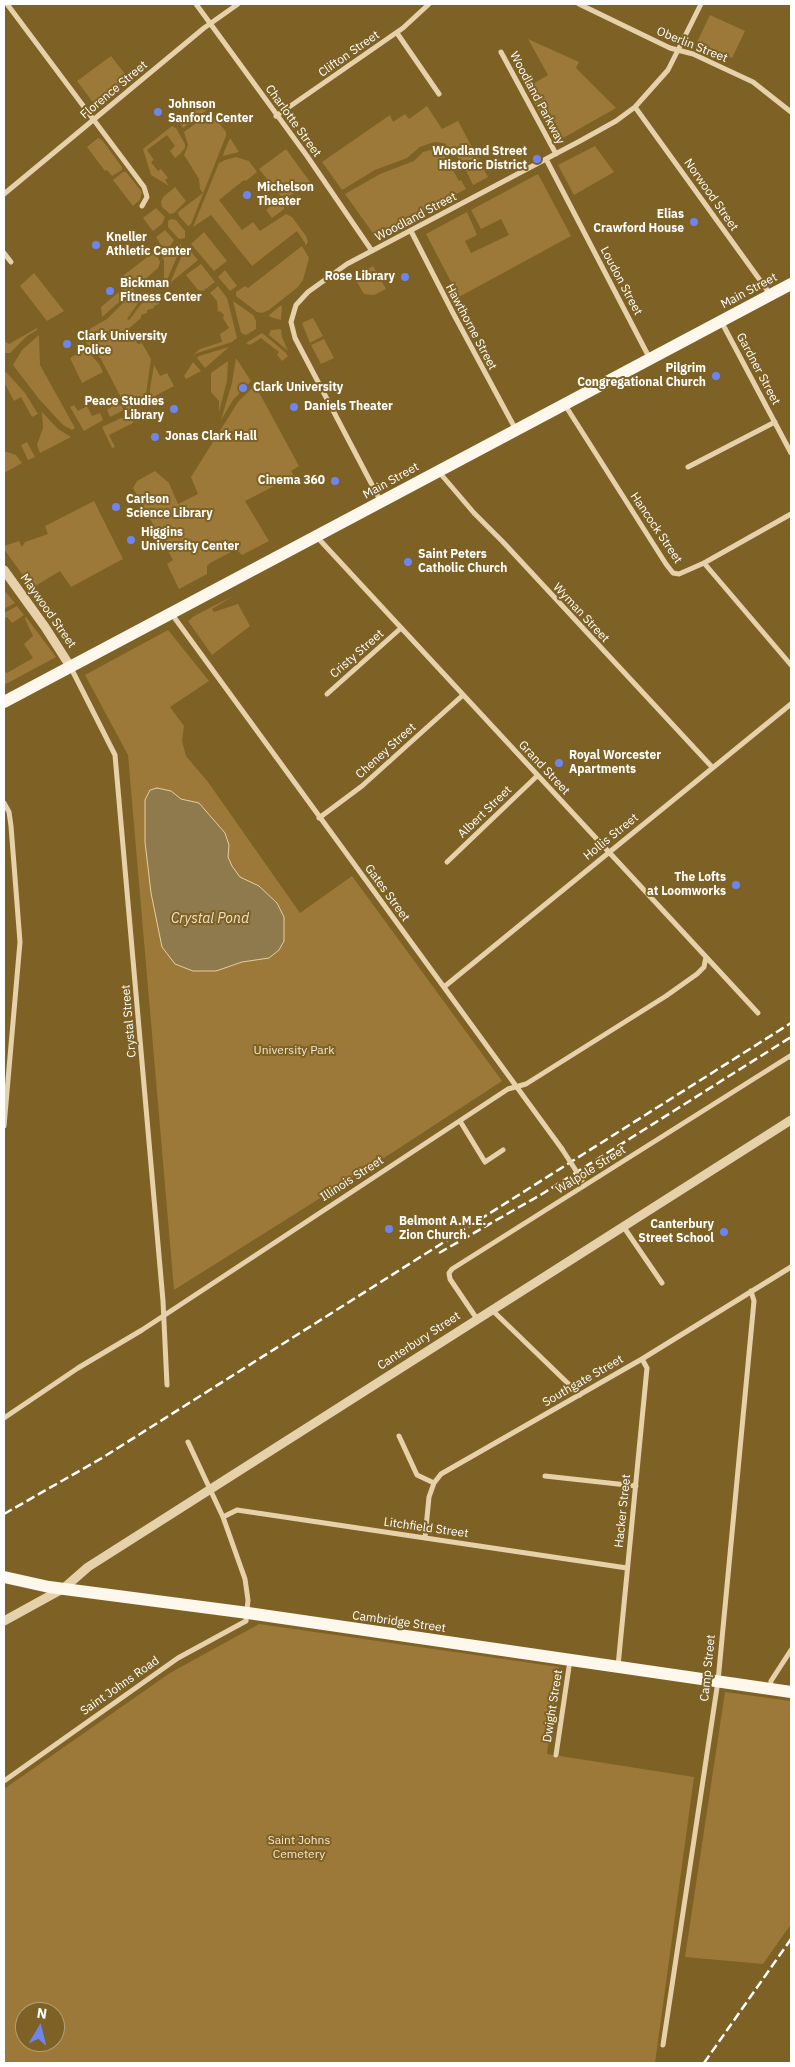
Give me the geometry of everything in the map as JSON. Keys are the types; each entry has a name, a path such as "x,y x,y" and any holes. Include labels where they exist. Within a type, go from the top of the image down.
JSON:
{"main road":[{"name":"Main Street","path":"4,700 381,503 791,284"},
{"name":"Cambridge Street","path":"4,1577 64,1588 791,1692"}],"street":[{"path":"7,4 144,187 147,197 142,206"},
{"name":"Charlotte Street","path":"196,4 372,251"},
{"name":"Florence Street","path":"4,194 210,24 238,4"},
{"name":"Clifton Street","path":"276,116 397,32 429,4"},
{"name":"Oberlin Street","path":"580,4 670,48 693,54 753,82 791,112"},
{"name":"Woodland Street","path":"381,503 295,338 291,322 296,305 308,292 342,267 556,154 616,121 635,107 668,70 701,4"},
{"path":"397,32 439,94"},
{"name":"Woodland Parkway","path":"501,52 556,154"},
{"name":"Norwood Street","path":"635,107 770,295"},
{"name":"Loudon Street","path":"546,159 650,359"},
{"name":"Hawthorne Street","path":"411,231 452,313 516,430"},
{"path":"4,253 11,262"},
{"name":"Gardner Street","path":"721,321 791,453"},
{"name":"Hancock Street","path":"565,404 673,573 679,574 704,563"},
{"path":"688,467 775,422"},
{"name":"Wyman Street","path":"438,471 474,513 712,767"},
{"path":"791,514 704,563 791,665"},
{"name":"Grand Street","path":"316,537 758,1013"},
{"name":"Maywood Street","path":"4,570 70,666"},
{"name":"Gates Street","path":"170,613 585,1182"},
{"name":"Cristy Street","path":"326,694 401,628"},
{"name":"Crystal Street","path":"70,666 115,755 164,1314 167,1385"},
{"name":"Cheney Street","path":"319,818 362,786 463,695"},
{"name":"Hollis Street","path":"444,987 791,704"},
{"name":"Albert Street","path":"447,862 538,776"},
{"path":"4,803 9,812 11,826 20,942 4,1126"},
{"name":"Illinois Street","path":"4,1418 508,1089 526,1084 666,996 697,974 704,967 706,957"},
{"name":"Walpole Street","path":"477,1319 450,1279 449,1273 452,1269 585,1182 791,1057"},
{"name":"Canterbury Street","path":"4,1621 64,1588 88,1567 791,1120"},
{"path":"460,1122 485,1162 503,1150"},
{"path":"623,1226 662,1283"},
{"name":"Southgate Street","path":"434,1483 441,1474 642,1359 791,1267"},
{"name":"Camp Street","path":"663,2045 718,1681 754,1301 751,1291"},
{"path":"492,1310 580,1395"},
{"name":"Hacker Street","path":"618,1667 647,1368 642,1359"},
{"path":"399,1436 417,1475 434,1483 429,1497 425,1538"},
{"path":"188,1442 223,1517 245,1580 248,1613"},
{"path":"544,1476 636,1486"},
{"name":"Litchfield Street","path":"223,1517 237,1510 627,1568"},
{"name":"Saint Johns Road","path":"4,1781 178,1658 246,1621 248,1613"},
{"path":"770,1689 771,1681 791,1650"},
{"name":"Dwight Street","path":"556,1755 570,1660"}],"green space":[{"path":"710,15 745,31 732,58 697,42"},
{"path":"528,39 579,62 576,68 616,108 556,142 526,88 548,75"},
{"path":"111,56 129,79 95,105 77,81"},
{"path":"206,100 211,107 183,128 179,121"},
{"path":"427,106 442,129 458,121 488,177 473,185 464,166 452,150 444,143 434,142 420,147 407,158 375,170 342,190 322,162 390,115 393,122 405,114 409,119"},
{"path":"211,112 226,132 226,136 191,224 188,226 179,216 178,212 203,193 200,189 199,179 184,155 188,145 184,132"},
{"path":"172,126 176,128 185,144 185,148 180,154 175,158 170,151 175,146 167,135 147,150 154,160 151,162 158,171 161,169 168,178 165,180 169,186 151,175 143,149"},
{"path":"98,138 102,140 122,167 122,170 112,176 107,170 105,171 87,147"},
{"path":"230,138 239,152 223,156 224,152"},
{"path":"595,146 614,172 574,195 558,165"},
{"path":"286,149 310,182 284,200 259,169"},
{"path":"434,149 443,153 459,181 461,180 466,189 375,236 345,194 380,174 414,161 423,152"},
{"path":"236,157 249,161 257,172 219,200 242,230 253,222 260,231 286,214 292,217 306,236 308,242 305,246 297,231 252,266 211,215 193,227 219,163"},
{"path":"123,172 126,172 142,192 140,200 133,206 113,180"},
{"path":"538,174 571,236 459,297 426,234 467,212 477,235 465,241 471,253 509,235 501,219 481,229 471,210"},
{"path":"175,187 186,201 174,213 170,214 162,207 161,202 163,197"},
{"path":"279,200 284,209 272,218 266,210"},
{"path":"156,208 165,217 162,224 153,231 143,218"},
{"path":"171,219 176,220 185,231 185,238 179,239 168,227 168,221"},
{"path":"165,230 174,240 170,246 166,247 161,245 156,237"},
{"path":"204,232 227,261 214,271 191,244"},
{"path":"181,244 164,287 164,260 159,250 168,252"},
{"path":"186,246 198,260 170,283"},
{"path":"302,246 309,258 303,280 298,287 269,310 262,313 257,312 236,296 236,292 245,286 248,288"},
{"path":"155,251 160,262 158,268 102,317 101,307 125,287 119,279"},
{"path":"201,264 215,282 203,291 198,290 186,275"},
{"path":"373,266 386,289 374,295 364,294 354,277"},
{"path":"225,270 237,286 230,291 218,277"},
{"path":"34,273 64,311 47,321 20,286"},
{"path":"218,286 227,298 237,338 232,342 194,354 200,349 222,342 220,334 229,328 223,318 224,315 220,311 218,312 217,301 210,293"},
{"path":"148,292 149,294 141,299 127,319 129,320 142,303 154,293 159,304 147,310 147,313 141,315 141,318 127,330 138,344 142,343 151,359 145,401 128,411 101,359 83,339 91,328 107,319 128,298"},
{"path":"233,301 253,315 256,321 256,329 246,335 241,333"},
{"path":"282,306 281,320 270,317 269,315"},
{"path":"313,318 323,336 310,343 302,323"},
{"path":"37,328 10,353 4,353 4,341 9,344"},
{"path":"281,329 288,351 269,335 271,330"},
{"path":"262,333 288,356 282,361 277,355 279,352 261,338 250,345 246,343"},
{"path":"39,335 40,365 75,428 72,430 63,425 39,399 13,365 22,350"},
{"path":"324,339 334,358 321,364 311,345"},
{"path":"82,345 99,364 103,372 82,383 70,358 80,352 78,347"},
{"path":"229,347 205,368 197,358 199,356"},
{"path":"236,358 251,381 233,400 221,420 232,383"},
{"path":"228,361 227,381 219,412 219,401 211,392 211,373"},
{"path":"193,362 201,371 186,379 184,376"},
{"path":"154,365 160,376 167,373 174,386 151,398 149,397"},
{"path":"6,372 25,393 38,414 32,417 21,397 14,401 4,382 4,373"},
{"path":"255,385 299,466 291,471 294,476 245,501 269,541 242,555 239,552 233,551 210,563 207,566 207,574 179,589 167,564 173,560 133,488 137,481 155,471 169,483 178,504 198,494 191,477 238,402"},
{"path":"115,404 121,405 124,410 110,417 107,410"},
{"path":"74,405 78,411 87,406 92,416 100,413 103,420 84,431 70,407"},
{"path":"140,409 142,414 132,419 133,423 109,435 115,447 112,448 102,427"},
{"path":"42,412 58,429 71,437 40,453 37,445 43,428"},
{"path":"27,442 35,457 28,460 21,445"},
{"path":"4,451 16,455 22,463 4,473"},
{"path":"94,501 123,559 71,587 60,571 32,588 4,549 4,546 19,541 22,547 25,542 48,534 45,526"},
{"path":"4,590 15,603 4,609"},
{"path":"235,595 212,609 214,612 238,604 250,626 212,655 188,621"},
{"path":"17,606 24,615 12,623 7,617 4,619 4,613"},
{"path":"26,617 56,657 6,684 4,683 4,671 7,673 33,658 24,644 33,636 25,619"},
{"name":"University Park","path":"168,630 209,681 170,707 184,726 182,741 186,756 208,782 300,913 352,876 502,1081 384,1158 174,1290 128,755 85,675"},
{"name":"Saint Johns Cemetery","path":"259,1624 559,1667 547,1754 694,1777 655,2063 4,2063 4,1789 170,1673"},
{"path":"725,1692 791,1701 791,1924 763,1964 685,1957"}],"water":[{"name":"Crystal Pond","path":"157,788 171,791 181,799 199,803 225,833 229,845 228,857 240,877 259,886 277,903 284,917 284,941 279,950 269,958 242,962 216,971 193,971 175,964 162,947 151,893 145,842 145,800 150,790"}],"railway":[{"path":"4,1514 102,1458 791,1023"},
{"path":"439,1253 542,1194 791,1037"},
{"path":"704,2063 791,1939"}],"place":[{"name":"Johnson Sanford Center","path":"158,112"},
{"name":"Woodland Street Historic District","path":"537,159"},
{"name":"Michelson Theater","path":"247,195"},
{"name":"Elias Crawford House","path":"694,222"},
{"name":"Kneller Athletic Center","path":"96,245"},
{"name":"Rose Library","path":"405,277"},
{"name":"Bickman Fitness Center","path":"110,291"},
{"name":"Clark University Police","path":"67,344"},
{"name":"Pilgrim Congregational Church","path":"716,376"},
{"name":"Clark University","path":"243,388"},
{"name":"Daniels Theater","path":"294,407"},
{"name":"Peace Studies Library","path":"174,409"},
{"name":"Jonas Clark Hall","path":"155,437"},
{"name":"Cinema 360","path":"335,481"},
{"name":"Carlson Science Library","path":"116,507"},
{"name":"Higgins University Center","path":"131,540"},
{"name":"Saint Peters Catholic Church","path":"408,562"},
{"name":"Royal Worcester Apartments","path":"559,763"},
{"name":"The Lofts at Loomworks","path":"736,885"},
{"name":"Belmont A.M.E. Zion Church","path":"389,1229"},
{"name":"Canterbury Street School","path":"724,1232"}]}
